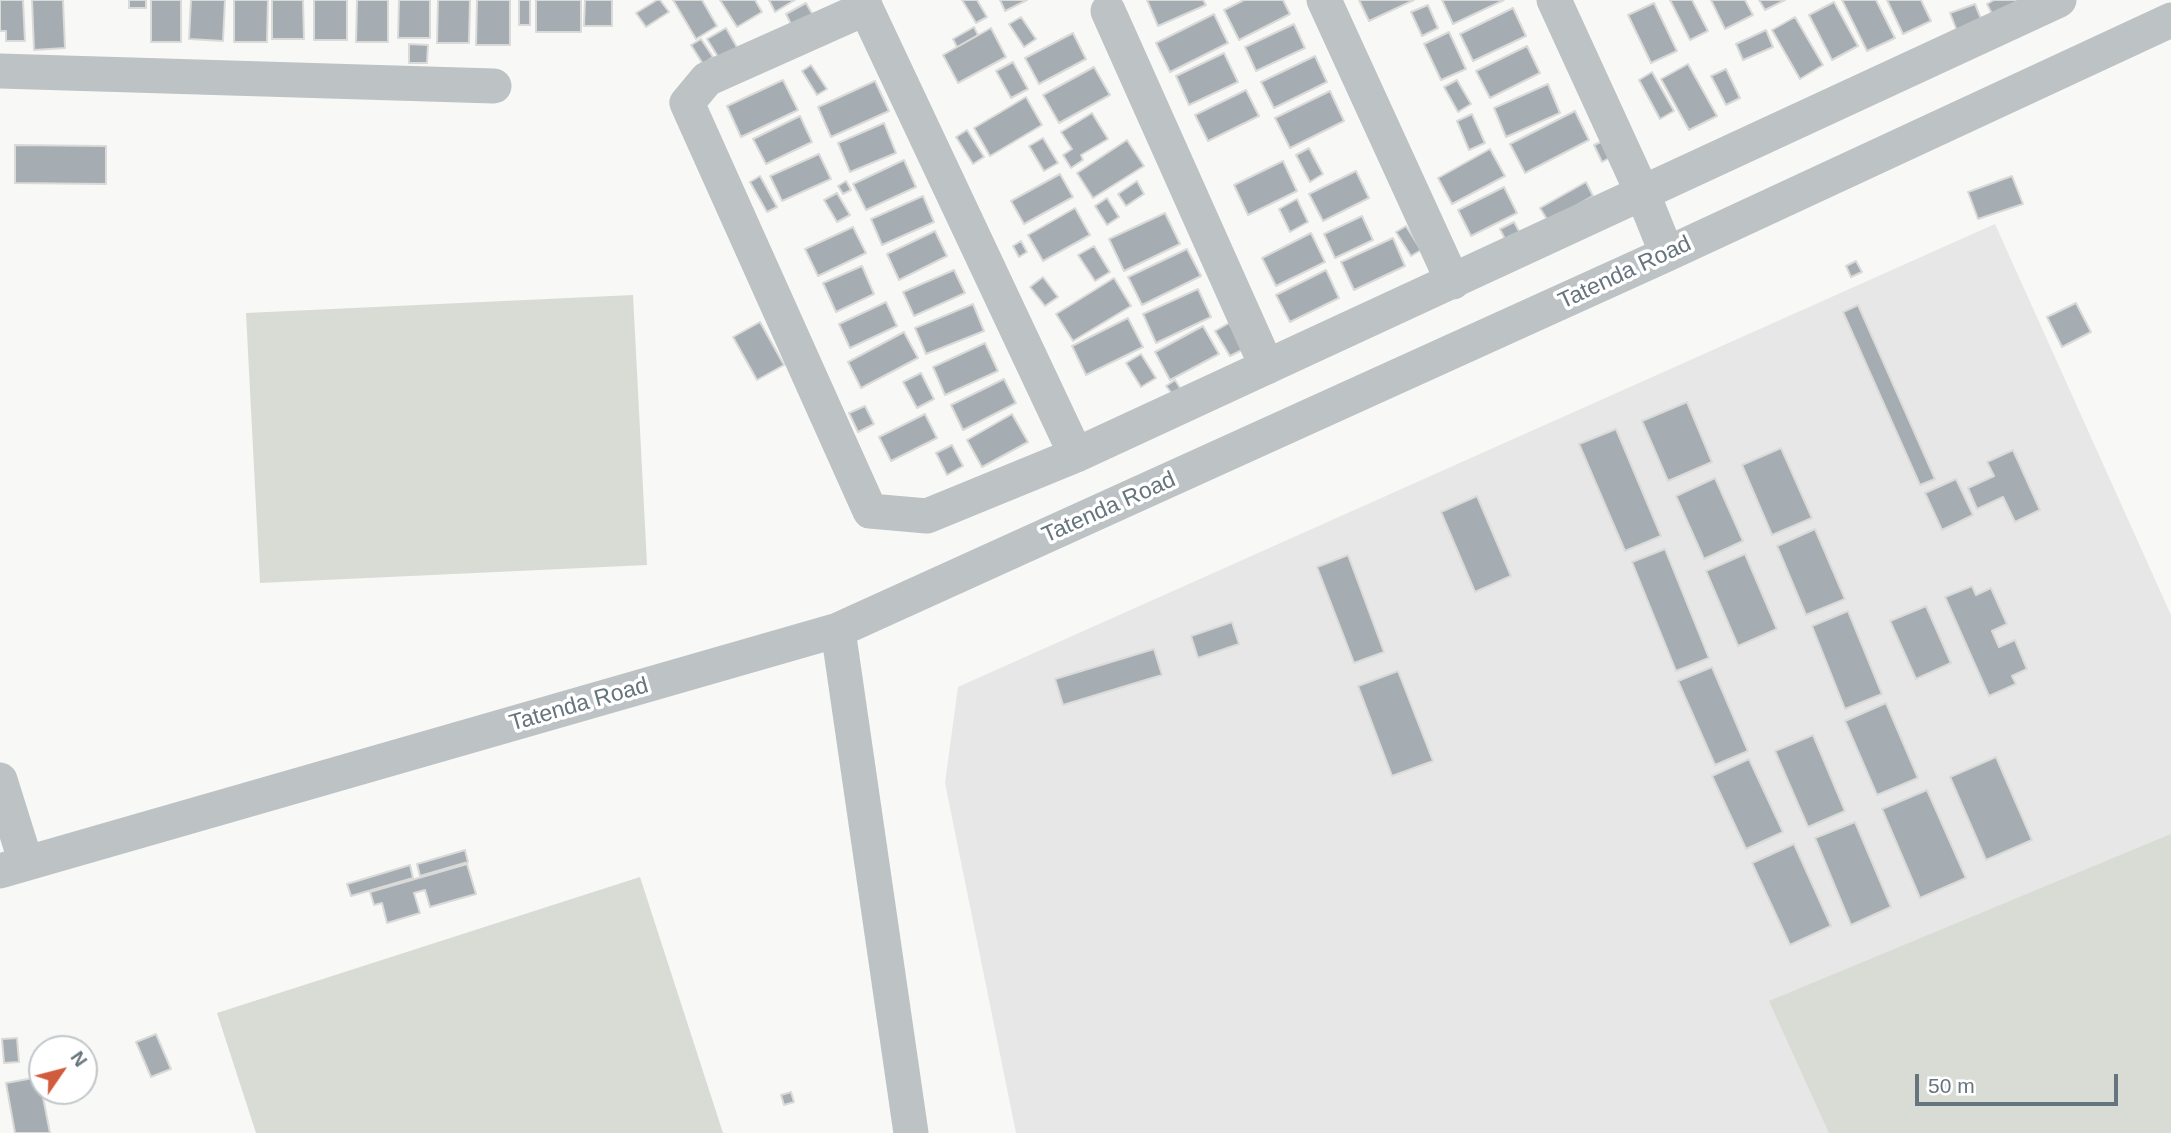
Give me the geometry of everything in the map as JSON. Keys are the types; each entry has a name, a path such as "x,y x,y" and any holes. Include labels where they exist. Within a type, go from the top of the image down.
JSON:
{"street":[{"path":"1324,0 1453,282"},
{"path":"1554,0 1642,192 1667,254"},
{"path":"1076,454 864,4 706,79 687,103 870,511 927,516 1076,454 1268,367 2059,0"},
{"path":"1108,11 1268,367"},
{"name":"Tatenda Road","path":"13,867 838,630 1667,254 2171,20"},
{"path":"0,71 494,86"},
{"path":"838,630 911,1133"},
{"path":"0,780 13,867"}],"shaded area":[{"path":"1995,224 2171,615 2171,1133 1016,1133 945,783 958,687"},
{"path":"633,295 647,565 260,583 246,313"},
{"path":"2171,834 2171,1133 1829,1133 1769,1001"},
{"path":"640,877 723,1133 256,1133 217,1013"}],"building":[{"path":"0,0 23,0 25,41 6,41 6,31 0,31"},
{"path":"32,0 63,0 65,48 34,50"},
{"path":"129,0 146,0 146,8 129,8"},
{"path":"151,0 181,0 181,42 151,42"},
{"path":"191,0 225,0 223,41 189,39"},
{"path":"234,0 268,0 267,42 234,42"},
{"path":"272,0 303,0 304,39 272,39"},
{"path":"314,0 347,0 347,40 314,40"},
{"path":"357,0 388,0 388,42 356,42"},
{"path":"399,0 430,0 430,38 398,38"},
{"path":"438,0 470,0 469,43 437,43"},
{"path":"477,0 510,0 510,45 476,45"},
{"path":"519,0 530,0 530,25 519,25"},
{"path":"536,0 581,0 581,32 536,32"},
{"path":"585,0 612,0 612,26 584,26"},
{"path":"660,0 669,12 646,27 636,13"},
{"path":"673,0 702,0 717,26 696,39"},
{"path":"720,0 755,0 762,12 737,27"},
{"path":"769,0 795,0 775,12"},
{"path":"962,0 977,0 987,17 976,23"},
{"path":"1000,0 1027,0 1005,11"},
{"path":"1147,0 1203,0 1206,5 1158,26"},
{"path":"1244,0 1283,0 1290,14 1239,40 1224,10"},
{"path":"1359,0 1414,0 1369,21"},
{"path":"1442,0 1504,0 1453,24"},
{"path":"1670,0 1692,0 1708,31 1690,40"},
{"path":"1711,0 1745,0 1753,15 1725,29"},
{"path":"1759,0 1785,0 1765,10"},
{"path":"1842,0 1876,0 1895,38 1867,51"},
{"path":"1887,0 1921,0 1931,21 1903,34"},
{"path":"1994,0 2018,2 1993,16 1987,4"},
{"path":"1834,2 1858,46 1832,60 1809,15"},
{"path":"806,3 814,17 793,28 786,14"},
{"path":"1654,3 1677,51 1651,63 1628,15"},
{"path":"1975,4 1982,21 1957,31 1950,13"},
{"path":"1428,5 1438,28 1422,36 1411,12"},
{"path":"1513,8 1526,36 1473,61 1460,34"},
{"path":"1214,14 1228,43 1170,72 1156,43"},
{"path":"1021,17 1036,39 1024,47 1009,24"},
{"path":"1795,17 1823,65 1800,79 1772,30"},
{"path":"1294,24 1305,48 1256,71 1245,47"},
{"path":"974,27 978,35 957,47 953,39"},
{"path":"726,28 738,49 720,60 707,39"},
{"path":"991,28 1006,57 958,83 943,55"},
{"path":"1766,30 1773,47 1743,60 1736,44"},
{"path":"1449,32 1466,69 1441,80 1424,44"},
{"path":"1073,33 1086,59 1039,84 1025,58"},
{"path":"701,39 713,57 703,64 691,45"},
{"path":"409,44 428,45 427,63 409,63"},
{"path":"1527,46 1540,73 1490,98 1476,71"},
{"path":"1224,53 1238,82 1189,105 1176,76"},
{"path":"1315,56 1327,82 1274,108 1261,82"},
{"path":"1013,62 1028,89 1011,98 996,71"},
{"path":"1688,64 1717,116 1689,130 1661,79"},
{"path":"811,65 827,89 817,95 802,71"},
{"path":"1094,67 1110,95 1059,123 1043,95"},
{"path":"1726,69 1740,98 1726,105 1711,76"},
{"path":"1652,72 1674,111 1660,119 1639,80"},
{"path":"783,80 798,110 741,137 727,106"},
{"path":"1457,80 1471,104 1458,112 1444,87"},
{"path":"875,81 889,111 831,137 818,107"},
{"path":"1548,84 1560,113 1506,137 1494,108"},
{"path":"1246,90 1259,116 1208,141 1195,115"},
{"path":"1330,91 1344,121 1290,148 1275,118"},
{"path":"1026,97 1042,125 990,156 974,128"},
{"path":"1575,111 1589,140 1525,173 1510,144"},
{"path":"1092,113 1108,139 1081,155 1083,160 1071,168 1063,155 1072,149 1061,132"},
{"path":"1472,114 1485,143 1469,150 1457,121"},
{"path":"800,116 812,142 766,164 753,139"},
{"path":"884,123 896,153 850,172 838,143"},
{"path":"967,130 984,157 973,164 956,137"},
{"path":"1043,138 1058,163 1044,171 1029,146"},
{"path":"1127,140 1144,166 1093,198 1077,173"},
{"path":"1603,141 1611,157 1602,162 1594,145"},
{"path":"15,145 106,146 106,184 15,183"},
{"path":"1309,148 1323,174 1310,182 1296,155"},
{"path":"1490,149 1505,176 1452,204 1438,178"},
{"path":"819,154 831,179 782,201 770,176"},
{"path":"904,160 916,187 866,210 853,184"},
{"path":"1283,161 1297,191 1248,215 1234,185"},
{"path":"1356,171 1369,198 1323,221 1309,194"},
{"path":"1060,174 1073,197 1024,224 1011,201"},
{"path":"760,176 777,207 767,212 750,182"},
{"path":"2012,176 2023,204 1978,219 1968,192"},
{"path":"846,181 851,190 843,194 838,186"},
{"path":"1137,181 1144,194 1126,206 1118,194"},
{"path":"1586,182 1593,196 1548,221 1540,208"},
{"path":"1504,187 1517,213 1471,236 1458,210"},
{"path":"837,193 850,215 837,222 824,200"},
{"path":"923,196 934,222 882,245 871,219"},
{"path":"1107,198 1119,217 1107,225 1095,206"},
{"path":"1297,199 1308,222 1290,232 1279,209"},
{"path":"1075,208 1090,235 1043,261 1028,235"},
{"path":"1165,213 1180,244 1124,271 1109,239"},
{"path":"1362,216 1373,240 1335,258 1324,234"},
{"path":"1514,222 1520,233 1506,241 1500,229"},
{"path":"1406,226 1421,250 1411,256 1396,232"},
{"path":"853,227 866,253 818,276 805,249"},
{"path":"935,231 947,256 899,280 887,254"},
{"path":"1311,233 1325,262 1276,286 1262,258"},
{"path":"1393,238 1405,266 1354,290 1341,262"},
{"path":"1021,241 1027,252 1019,257 1013,246"},
{"path":"1094,246 1110,272 1095,281 1078,255"},
{"path":"1187,249 1201,276 1142,305 1128,277"},
{"path":"1856,261 1862,272 1851,277 1846,266"},
{"path":"862,266 874,294 836,312 823,283"},
{"path":"954,270 965,293 914,316 903,292"},
{"path":"1326,270 1339,298 1290,322 1276,295"},
{"path":"1043,277 1058,297 1045,306 1030,287"},
{"path":"1114,278 1131,306 1073,341 1056,314"},
{"path":"1198,289 1211,317 1156,343 1143,314"},
{"path":"886,302 897,326 850,348 839,324"},
{"path":"2076,303 2091,332 2062,347 2047,317"},
{"path":"973,304 984,331 926,354 915,328"},
{"path":"1858,305 1935,479 1920,485 1843,312"},
{"path":"1128,318 1143,347 1086,375 1072,346"},
{"path":"760,322 784,365 757,380 733,337"},
{"path":"1229,323 1244,349 1230,356 1215,331"},
{"path":"1203,326 1219,354 1170,380 1155,352"},
{"path":"904,332 918,358 861,388 848,362"},
{"path":"985,343 998,371 945,395 933,367"},
{"path":"1141,354 1156,378 1141,387 1126,363"},
{"path":"921,373 934,399 917,408 903,382"},
{"path":"1004,379 1016,403 963,430 951,405"},
{"path":"1175,380 1182,391 1174,396 1166,386"},
{"path":"1687,402 1712,462 1668,481 1642,421"},
{"path":"865,406 874,424 858,432 849,413"},
{"path":"925,414 937,438 891,461 879,437"},
{"path":"1012,414 1028,442 982,467 967,440"},
{"path":"1616,429 1661,536 1625,551 1579,444"},
{"path":"952,445 963,466 947,475 936,453"},
{"path":"1781,448 1812,518 1772,535 1742,465"},
{"path":"2013,450 2040,510 2015,522 2003,497 1977,509 1968,488 1994,476 1987,462"},
{"path":"1715,478 1743,541 1704,559 1676,496"},
{"path":"1956,479 1973,515 1942,530 1925,493"},
{"path":"1477,496 1511,576 1475,592 1441,512"},
{"path":"1815,529 1845,599 1806,615 1777,546"},
{"path":"1665,549 1709,658 1676,671 1632,562"},
{"path":"1745,554 1777,629 1738,646 1706,571"},
{"path":"1348,555 1384,652 1354,663 1317,567"},
{"path":"1972,586 1976,595 1991,588 2007,624 1992,631 1999,647 2015,640 2027,669 2012,676 2016,684 1989,696 1945,597"},
{"path":"1926,606 1951,663 1916,679 1890,621"},
{"path":"1848,611 1882,694 1845,709 1812,626"},
{"path":"1232,622 1239,644 1198,658 1191,636"},
{"path":"1154,649 1162,675 1063,705 1055,679"},
{"path":"1712,667 1748,751 1715,765 1678,681"},
{"path":"1398,671 1433,761 1392,776 1358,686"},
{"path":"1886,703 1918,778 1877,795 1845,721"},
{"path":"1813,735 1845,811 1808,827 1775,751"},
{"path":"1996,757 2032,840 1986,860 1950,777"},
{"path":"1749,759 1783,832 1746,849 1712,776"},
{"path":"1927,790 1966,878 1920,898 1882,809"},
{"path":"1855,822 1891,907 1851,925 1815,838"},
{"path":"1794,844 1831,926 1790,945 1752,863"},
{"path":"465,850 468,862 420,876 417,864"},
{"path":"467,864 476,894 430,907 425,890 414,893 420,913 387,923 382,903 374,905 370,892"},
{"path":"410,865 413,878 351,896 347,884"},
{"path":"156,1034 171,1069 151,1077 136,1042"},
{"path":"17,1038 19,1062 4,1063 2,1039"},
{"path":"28,1079 28,1105 44,1105 50,1133 15,1133 6,1083"},
{"path":"791,1092 794,1102 784,1105 781,1095"}]}
